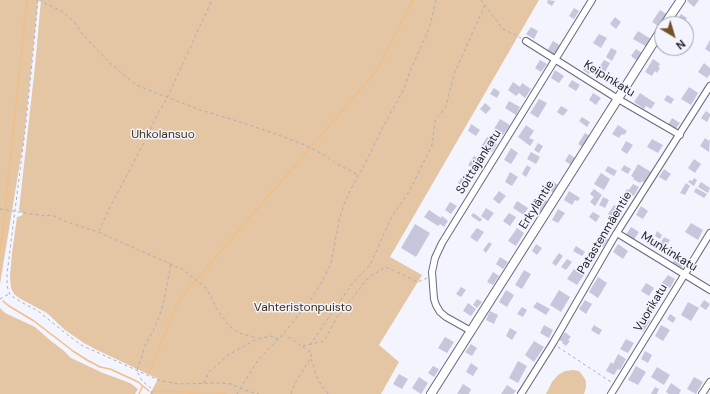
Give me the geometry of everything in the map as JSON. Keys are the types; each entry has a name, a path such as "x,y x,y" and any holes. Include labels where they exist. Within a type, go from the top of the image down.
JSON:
{"street":[{"name":"Soittajankatu","path":"471,331 446,317 436,306 432,284 432,272 436,258 442,243 592,0"},
{"path":"671,16 681,0"},
{"name":"Keipinkatu","path":"526,41 618,99 680,135"},
{"name":"Erkyläntie","path":"431,394 654,43"},
{"name":"Patastenmäentie","path":"521,394 553,343 617,233 710,86"},
{"name":"Munkinkatu","path":"617,233 710,290"},
{"name":"Vuorikatu","path":"611,394 710,233"},
{"path":"702,394 710,382"}],"path":[{"path":"259,394 231,384 178,384 158,380 81,346 38,311 10,295 7,286 7,274 39,0 63,12 75,23 83,35 110,63 136,85 200,110 273,132 319,152 358,175"},
{"path":"98,232 167,98 212,0"},
{"path":"237,394 258,360 278,339 316,292 325,276 331,263 339,220 351,189 404,89 410,70 429,29 436,0"},
{"path":"481,0 503,29 526,41"},
{"path":"310,345 351,285 370,265 391,218 410,190 432,145 435,122 446,106 454,74 485,6"},
{"path":"0,209 45,216 52,215 67,222 98,232 182,269 205,287 214,300 216,308 230,326 239,333 257,339"},
{"path":"152,394 151,388 142,381 137,371 145,346 156,325 162,309 171,264"},
{"path":"303,346 324,341 338,316 369,277 386,266 418,282 428,278"},
{"path":"0,299 10,295"},
{"path":"204,384 209,372 228,355 257,339 271,336 278,339"},
{"path":"288,337 312,353 310,359 295,383 291,394"},
{"path":"553,343 616,386"},
{"path":"310,359 318,380 328,394"}],"green space":[{"path":"0,0 38,0 24,138 0,284"},
{"path":"41,0 539,0 390,257 422,275 379,345 399,362 381,394 150,394 158,379 84,343 65,330 47,313 14,294 11,288 10,277 12,253 17,217 23,214 19,210"},
{"path":"0,308 5,313 35,327 71,358 103,373 130,383 138,389 135,394 0,394"},
{"path":"565,371 579,371 586,381 584,394 546,394 552,382 558,375"}],"building":[{"path":"548,0 555,1 552,6 547,3"},
{"path":"699,0 694,7 687,1"},
{"path":"574,8 579,11 574,19 569,16"},
{"path":"660,10 668,15 667,16 656,16"},
{"path":"615,17 621,22 616,29 610,24"},
{"path":"531,27 538,31 534,39 526,34"},
{"path":"638,31 651,39 647,47 633,39"},
{"path":"599,34 607,38 601,48 593,43"},
{"path":"710,40 710,52 705,49"},
{"path":"553,41 561,46 555,56 547,51"},
{"path":"611,48 617,51 612,61 606,57"},
{"path":"636,49 642,53 637,61 631,56"},
{"path":"653,59 660,64 658,67 660,68 657,73 655,71 652,76 645,72"},
{"path":"540,60 547,64 541,72 535,68"},
{"path":"604,60 610,63 605,72 599,68"},
{"path":"704,63 710,68 710,74 707,78 698,72"},
{"path":"587,64 593,68 589,74 583,70"},
{"path":"555,70 564,76 559,83 551,78"},
{"path":"616,78 623,83 618,90 611,85"},
{"path":"572,80 580,85 576,91 568,86"},
{"path":"513,82 520,87 522,83 531,89 525,98 519,93 516,96 508,90"},
{"path":"689,87 698,93 691,105 681,99"},
{"path":"494,88 500,92 497,98 490,94"},
{"path":"593,93 601,98 596,105 589,100"},
{"path":"640,93 655,103 651,109 646,106 644,109 634,102"},
{"path":"667,95 674,99 671,104 664,100"},
{"path":"539,99 547,103 538,118 530,113"},
{"path":"509,101 520,107 516,115 505,108"},
{"path":"485,103 491,108 486,114 480,109"},
{"path":"561,106 568,110 563,116 557,112"},
{"path":"706,111 710,114 707,122 701,118"},
{"path":"582,117 590,122 587,127 579,121"},
{"path":"672,118 680,123 675,130 668,125"},
{"path":"500,119 510,125 503,135 494,129"},
{"path":"471,124 480,130 476,136 468,131"},
{"path":"526,125 534,131 529,138 534,140 530,146 518,137"},
{"path":"618,125 627,131 619,138 612,134"},
{"path":"585,133 590,136 583,147 578,144"},
{"path":"487,137 497,144 492,152 482,145"},
{"path":"705,138 709,141 710,139 709,152 700,146"},
{"path":"652,139 663,145 658,153 647,147"},
{"path":"626,141 633,145 627,154 621,150"},
{"path":"538,143 543,146 539,153 534,150"},
{"path":"511,148 518,153 511,164 504,160"},
{"path":"531,152 540,157 536,164 527,159"},
{"path":"569,154 575,158 571,165 565,161"},
{"path":"474,156 482,161 476,170 468,165"},
{"path":"694,159 701,164 695,173 688,168"},
{"path":"638,164 651,172 644,183 642,181 640,183 631,176"},
{"path":"527,165 531,168 526,177 522,174"},
{"path":"624,165 631,169 628,174 621,170"},
{"path":"608,166 617,171 614,176 605,171"},
{"path":"664,169 671,174 666,181 659,177"},
{"path":"510,172 518,177 512,186 505,182"},
{"path":"601,173 610,179 604,190 594,184"},
{"path":"464,174 472,179 466,188 458,183"},
{"path":"694,178 697,180 694,186 688,182 690,180 692,181"},
{"path":"552,181 558,185 554,193 547,189"},
{"path":"701,182 710,188 708,193 698,187"},
{"path":"686,183 690,186 685,195 680,193"},
{"path":"633,184 639,187 634,196 632,195 626,204 620,201 627,189 629,190"},
{"path":"696,188 707,194 704,198 694,192"},
{"path":"594,189 602,195 595,206 590,202 594,197 590,194"},
{"path":"499,191 506,196 499,204 493,199"},
{"path":"569,191 580,198 578,201 575,200 572,205 564,200"},
{"path":"603,197 609,200 605,208 599,205"},
{"path":"542,198 548,202 542,212 535,208"},
{"path":"517,201 528,208 524,215 513,208"},
{"path":"450,202 457,206 451,214 445,210"},
{"path":"614,205 623,211 617,220 608,214"},
{"path":"641,206 648,211 643,219 636,215"},
{"path":"486,208 494,213 488,221 481,216"},
{"path":"558,209 565,213 558,223 552,220"},
{"path":"429,210 441,218 442,216 448,221 444,227 440,224 438,226 424,217"},
{"path":"593,212 600,216 596,222 589,217"},
{"path":"473,213 482,219 480,222 471,216"},
{"path":"509,213 516,217 510,226 503,221"},
{"path":"691,223 703,230 698,240 685,232"},
{"path":"415,224 430,233 416,257 401,248"},
{"path":"631,227 639,232 633,241 625,236"},
{"path":"477,228 484,232 477,242 470,237"},
{"path":"517,228 524,233 516,246 508,241"},
{"path":"657,231 662,235 660,239 655,236"},
{"path":"600,234 608,239 603,247 595,242"},
{"path":"664,237 670,240 666,247 660,244"},
{"path":"489,242 492,244 486,253 483,250"},
{"path":"536,244 542,248 537,255 532,251"},
{"path":"618,244 628,251 623,259 613,252"},
{"path":"576,246 585,252 582,256 573,251"},
{"path":"559,253 563,256 556,266 552,263"},
{"path":"682,255 687,259 684,263 678,259"},
{"path":"500,257 508,262 503,269 496,264"},
{"path":"567,259 572,262 566,270 561,267"},
{"path":"675,259 684,264 679,271 671,265"},
{"path":"574,269 584,275 577,285 567,279"},
{"path":"524,270 531,274 522,289 515,285"},
{"path":"493,272 499,276 493,285 487,282"},
{"path":"668,275 675,279 670,288 662,283"},
{"path":"598,277 607,283 598,298 589,292"},
{"path":"646,283 654,288 649,296 641,291"},
{"path":"461,287 466,290 461,297 456,294"},
{"path":"506,290 514,295 507,307 499,302"},
{"path":"559,290 570,297 561,312 550,305"},
{"path":"477,299 482,302 477,308 473,305"},
{"path":"585,300 592,304 586,314 579,309"},
{"path":"704,300 710,304 706,310 700,306"},
{"path":"537,302 550,309 546,315 533,307"},
{"path":"688,302 699,308 691,321 681,315"},
{"path":"468,303 476,309 471,316 463,311"},
{"path":"651,303 656,306 650,316 645,313"},
{"path":"522,307 527,310 523,317 517,314"},
{"path":"490,311 498,315 494,324 486,320"},
{"path":"670,314 676,318 673,323 667,319"},
{"path":"643,317 650,321 643,332 637,328"},
{"path":"544,325 553,330 549,338 540,333"},
{"path":"594,325 602,330 599,335 591,330"},
{"path":"661,325 670,330 663,341 655,336"},
{"path":"510,328 517,332 512,340 506,336"},
{"path":"565,332 571,337 566,346 559,340"},
{"path":"445,337 454,342 447,353 438,348"},
{"path":"626,339 634,343 628,353 620,349"},
{"path":"534,341 544,347 534,362 525,355"},
{"path":"471,344 477,348 472,356 465,352"},
{"path":"645,351 652,355 648,363 641,359"},
{"path":"618,354 626,359 620,370 618,369 614,375 606,371 611,362 613,364"},
{"path":"518,361 527,366 518,383 509,378"},
{"path":"471,363 478,368 473,376 466,372"},
{"path":"433,366 439,369 434,377 428,373"},
{"path":"636,366 646,372 638,385 628,380"},
{"path":"657,367 670,375 664,385 651,377"},
{"path":"399,374 408,379 402,389 393,384"},
{"path":"419,377 428,383 421,394 412,388"},
{"path":"694,377 703,382 696,394 687,389"},
{"path":"671,383 681,390 679,394 669,394 666,392"},
{"path":"463,384 471,389 469,394 457,394"},
{"path":"507,385 516,391 513,394 501,394"},
{"path":"655,387 659,389 657,394 651,394"}],"waterway":[{"path":"5,209 27,0"},
{"path":"149,373 179,300 377,70 413,0"},
{"path":"0,253 5,213"},
{"path":"3,301 34,321 87,360 100,367 110,369 132,379 149,391"},
{"path":"139,394 142,387"},
{"path":"153,391 226,394"}],"park label":[{"name":"Uhkolansuo","path":"163,135"},
{"name":"Vahteristonpuisto","path":"303,308"}]}
